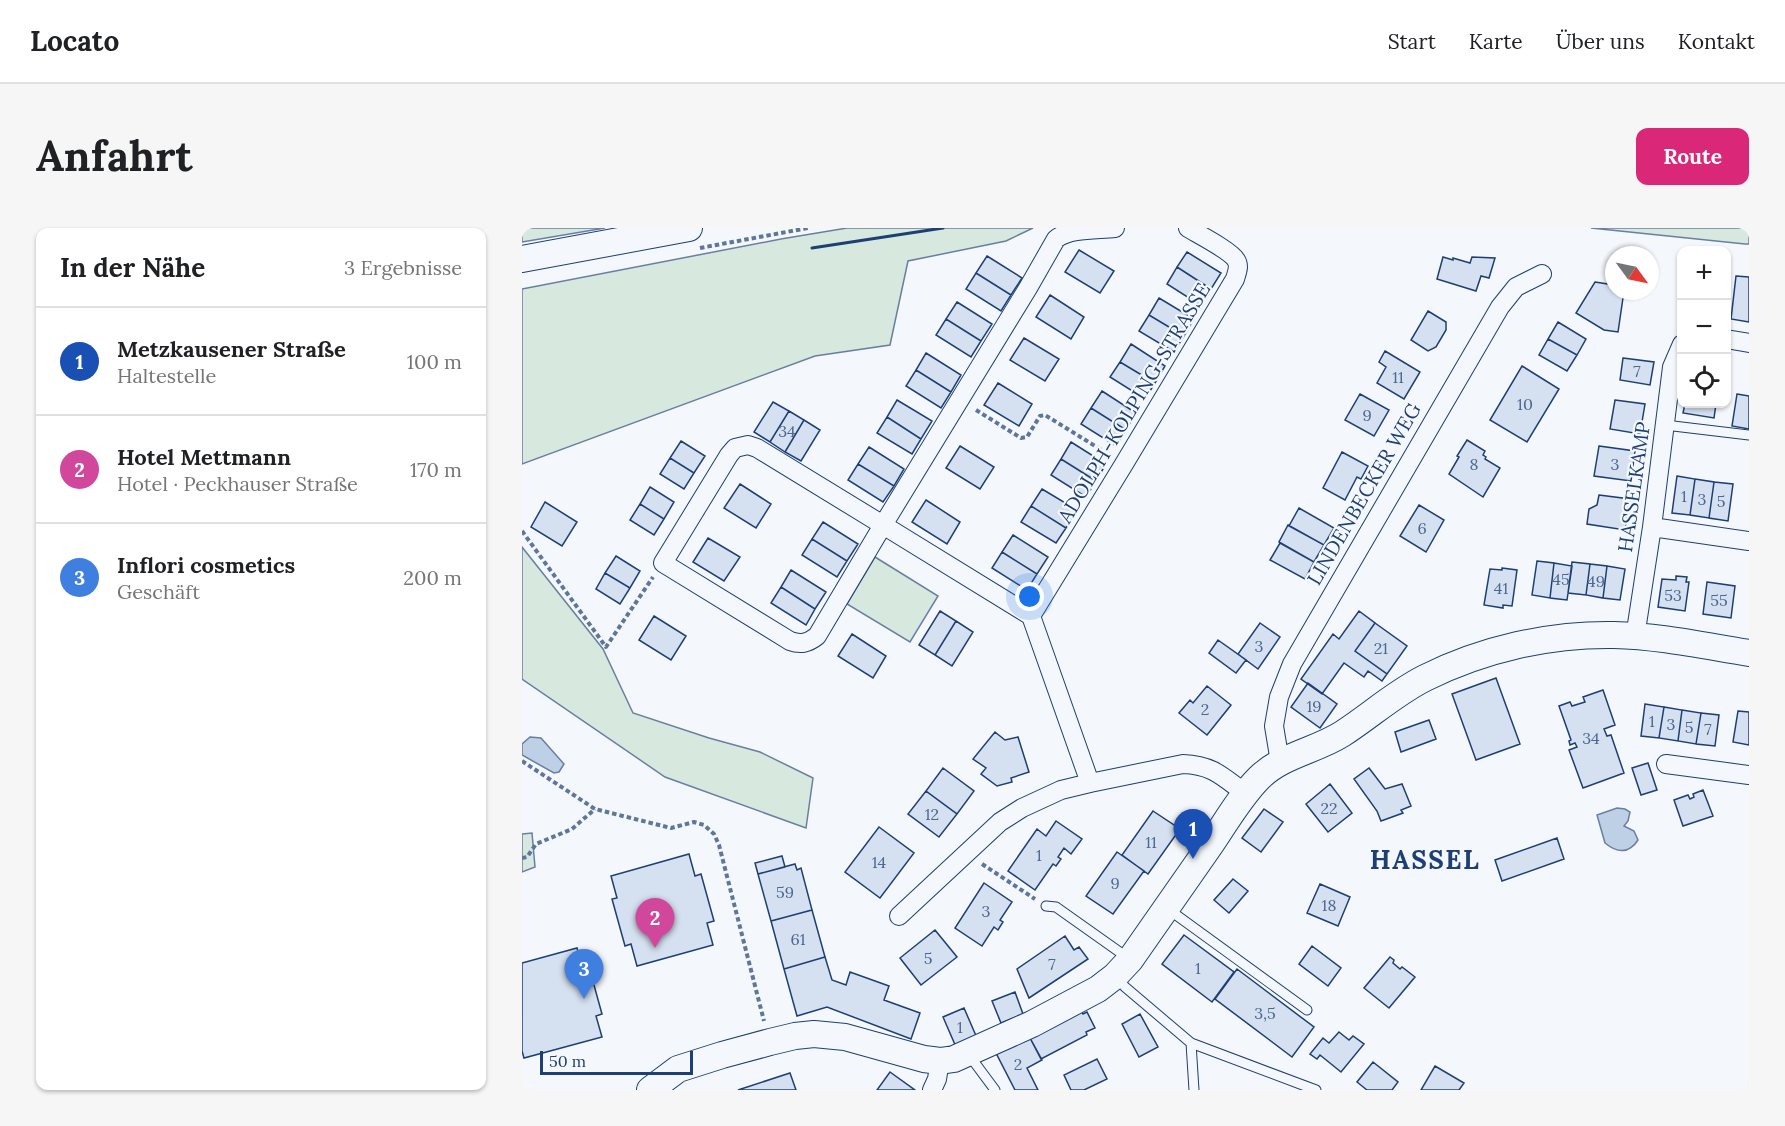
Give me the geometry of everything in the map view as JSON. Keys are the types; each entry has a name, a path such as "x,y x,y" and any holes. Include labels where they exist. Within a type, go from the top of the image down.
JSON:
{"street":[{"path":"522,259 689,228"},
{"path":"1090,783 1030,616 883,525 757,448 748,445 735,448 729,455 663,563 790,641 798,644 809,642 817,636 883,525 960,400 1056,239 1071,232 1115,228"},
{"name":"ADOLPH-KOLPING-STRASSE","path":"1030,616 1235,279 1238,269 1236,260 1188,228"},
{"name":"LINDENBECKER WEG","path":"1280,762 1274,726 1279,697 1292,664 1500,308 1516,287 1542,274"},
{"path":"1731,340 1749,343"},
{"name":"HASSELKAMP","path":"1635,637 1652,527 1672,367 1678,354"},
{"path":"1652,527 1749,541"},
{"path":"650,1090 678,1069 795,1036 814,1034 844,1037 924,1059 940,1061 954,1059 1032,1024 1098,989 1123,968 1246,794 1263,774 1280,762 1335,738 1355,726 1394,696 1425,678 1468,659 1511,646 1549,639 1612,635 1749,652"},
{"path":"1666,764 1749,775"},
{"path":"899,916 1000,822 1022,808 1061,790 1183,765 1197,765 1213,769 1246,794"},
{"path":"932,1090 937,1079 940,1061"}],"lane":[{"path":"1665,425 1749,435"},
{"path":"1046,906 1056,907 1123,968 1125,987 1191,1043 1316,1090"},
{"path":"1167,908 1307,1010"},
{"path":"1191,1043 1194,1090"},
{"path":"968,1053 995,1090"}],"path":[{"path":"960,400 1021,438 1027,437 1040,416 1045,415 1124,464"},
{"path":"522,531 606,646 663,563"},
{"path":"522,761 595,809 671,828 694,822 704,825 714,834 719,844 770,1042"},
{"path":"522,858 527,857 536,844 572,829 595,809"},
{"path":"966,853 1046,906"}],"shaded area":[{"path":"522,228 605,228 522,242"},
{"path":"847,228 1033,228 1006,241 908,261 890,345 815,356 522,464 522,289"},
{"path":"1591,228 1749,228 1749,244 1745,244"},
{"path":"522,547 603,649 633,713 760,752 813,778 806,828 665,777 522,679"},
{"path":"875,557 938,596 910,642 847,604"},
{"path":"532,833 535,867 522,872 522,834"}],"water":[{"path":"530,737 541,738 564,764 559,772 554,773 522,755 522,744"},
{"path":"1617,808 1630,812 1624,826 1634,831 1638,840 1627,850 1614,849 1605,843 1597,815"}],"building":[{"path":"1079,250 1114,271 1100,293 1065,272"},
{"path":"1187,252 1221,273 1211,289 1177,267"},
{"path":"987,256 1022,278 1011,295 976,273"},
{"path":"1443,257 1470,263 1472,257 1495,258 1489,278 1481,276 1476,291 1437,279"},
{"path":"1177,267 1211,289 1200,305 1167,284"},
{"path":"976,273 1011,295 1001,311 966,289"},
{"path":"1736,276 1749,277 1749,322 1731,319"},
{"path":"1595,282 1605,284 1605,300 1623,300 1618,332 1604,330 1576,313"},
{"path":"1050,295 1084,317 1071,339 1036,317"},
{"path":"1159,298 1194,319 1184,336 1149,315"},
{"path":"957,302 992,324 981,341 946,319"},
{"path":"1428,311 1446,322 1446,330 1436,347 1428,351 1411,340"},
{"path":"1149,315 1184,336 1174,352 1139,331"},
{"path":"946,319 981,341 971,357 936,335"},
{"path":"1558,322 1586,339 1577,355 1548,339"},
{"path":"1024,338 1059,359 1045,381 1010,360"},
{"path":"1548,339 1577,355 1567,371 1539,355"},
{"path":"1131,344 1165,366 1155,383 1120,362"},
{"path":"1385,351 1420,372 1404,399 1377,383 1386,367 1379,362"},
{"path":"926,353 961,375 951,392 916,370"},
{"path":"1623,358 1654,362 1650,385 1620,380"},
{"path":"1120,362 1155,383 1145,399 1110,377"},
{"path":"1522,366 1559,389 1527,442 1490,420"},
{"path":"916,370 951,392 941,408 906,386"},
{"path":"998,383 1032,404 1019,426 984,405"},
{"path":"1102,391 1136,413 1126,430 1091,408"},
{"path":"1360,394 1389,410 1374,436 1345,420"},
{"path":"1737,394 1749,396 1749,429 1732,426"},
{"path":"897,400 932,421 921,439 887,417"},
{"path":"1615,400 1645,404 1640,434 1610,429"},
{"path":"773,402 789,411 770,442 754,432"},
{"path":"1091,408 1126,430 1116,446 1081,424"},
{"path":"1684,408 1715,408 1714,418 1683,413"},
{"path":"789,411 804,420 785,452 770,442"},
{"path":"887,417 921,439 912,454 877,433"},
{"path":"804,420 820,430 801,461 785,452"},
{"path":"1467,440 1485,451 1483,455 1485,459 1500,468 1483,497 1449,474"},
{"path":"681,441 705,456 694,473 670,458"},
{"path":"1071,442 1106,464 1096,481 1061,459"},
{"path":"960,446 994,467 980,489 946,468"},
{"path":"1599,446 1635,451 1631,481 1594,476"},
{"path":"869,447 904,469 894,486 858,464"},
{"path":"1342,452 1368,466 1361,479 1357,477 1345,500 1323,488"},
{"path":"670,458 694,473 684,489 660,474"},
{"path":"1061,459 1096,481 1086,497 1051,475"},
{"path":"858,464 894,486 883,502 848,480"},
{"path":"1677,476 1695,479 1690,515 1672,513"},
{"path":"1695,479 1714,482 1709,518 1690,515"},
{"path":"1714,482 1733,484 1728,521 1709,518"},
{"path":"740,484 771,504 756,528 724,508"},
{"path":"650,487 674,502 664,519 640,504"},
{"path":"1042,489 1077,510 1066,528 1031,506"},
{"path":"1599,495 1630,499 1625,530 1587,524 1589,509 1597,505"},
{"path":"926,500 960,522 947,544 912,522"},
{"path":"545,502 577,522 562,546 531,527"},
{"path":"640,504 664,519 654,535 630,520"},
{"path":"1419,505 1444,520 1426,552 1400,536"},
{"path":"1031,506 1066,528 1056,543 1021,522"},
{"path":"1299,508 1334,528 1324,545 1289,526"},
{"path":"823,522 858,544 847,561 812,539"},
{"path":"1288,525 1324,545 1314,562 1279,542"},
{"path":"1013,535 1048,557 1037,574 1002,552"},
{"path":"708,538 740,557 724,581 693,562"},
{"path":"812,539 847,561 837,577 802,555"},
{"path":"1280,543 1314,562 1305,579 1270,560"},
{"path":"1002,552 1037,574 1027,590 992,568"},
{"path":"616,556 640,571 630,588 605,573"},
{"path":"1537,561 1554,563 1550,598 1532,595"},
{"path":"1572,562 1590,564 1586,595 1568,593"},
{"path":"1554,563 1572,566 1567,600 1550,598"},
{"path":"1590,564 1607,566 1603,598 1586,595"},
{"path":"1607,566 1625,569 1620,600 1603,598"},
{"path":"1502,568 1517,570 1512,606 1503,605 1503,608 1484,605 1490,569 1502,570"},
{"path":"791,570 826,592 815,609 781,587"},
{"path":"605,573 630,588 620,604 596,589"},
{"path":"1676,576 1687,577 1686,582 1689,582 1685,611 1658,607 1662,579 1676,580"},
{"path":"1707,582 1735,586 1731,618 1703,614"},
{"path":"781,587 815,609 806,625 771,603"},
{"path":"940,611 956,621 935,655 919,645"},
{"path":"1359,611 1375,623 1355,651 1387,674 1382,681 1368,671 1364,677 1344,663 1322,694 1301,679 1333,634 1339,639"},
{"path":"654,616 686,636 671,660 639,640"},
{"path":"956,621 973,632 952,666 935,655"},
{"path":"1260,623 1280,637 1258,669 1238,654"},
{"path":"1375,623 1407,646 1387,674 1355,651"},
{"path":"852,634 886,656 873,678 838,656"},
{"path":"1218,640 1246,660 1236,673 1209,653"},
{"path":"1496,678 1520,744 1476,760 1452,694"},
{"path":"1308,683 1337,704 1320,728 1291,707"},
{"path":"1207,686 1231,705 1207,735 1179,713 1190,700 1193,703"},
{"path":"1603,690 1615,725 1604,729 1607,736 1611,735 1624,773 1583,788 1569,750 1577,747 1575,743 1570,745 1571,740 1559,706 1570,702 1572,706 1585,702 1583,697"},
{"path":"1645,704 1664,707 1659,738 1641,736"},
{"path":"1664,707 1682,710 1678,741 1659,738"},
{"path":"1682,710 1701,713 1696,744 1678,741"},
{"path":"1738,711 1749,712 1749,745 1733,742"},
{"path":"1701,713 1719,715 1715,746 1696,744"},
{"path":"1429,720 1436,739 1401,752 1395,732"},
{"path":"995,732 1005,740 1018,737 1029,772 1011,778 1012,782 997,786 981,774 986,768 973,759"},
{"path":"1648,763 1657,790 1641,795 1632,768"},
{"path":"943,768 974,791 957,814 926,791"},
{"path":"1369,768 1385,789 1402,784 1411,806 1401,810 1403,813 1381,821 1377,811 1354,779"},
{"path":"1330,784 1352,813 1328,832 1306,804"},
{"path":"1703,790 1713,816 1683,826 1674,800 1688,795 1690,799 1694,797 1693,794"},
{"path":"926,791 957,814 939,837 908,814"},
{"path":"1264,809 1283,822 1261,852 1242,838"},
{"path":"1153,811 1180,829 1148,874 1122,855"},
{"path":"1056,821 1082,839 1071,854 1064,848 1058,857 1061,859 1056,866 1053,864 1035,890 1008,871 1037,829 1046,836"},
{"path":"879,827 914,853 880,898 845,872"},
{"path":"1557,838 1564,859 1502,881 1495,860"},
{"path":"1117,852 1144,871 1113,914 1086,896"},
{"path":"689,854 695,876 701,874 714,921 707,923 713,945 637,966 631,944 625,946 612,899 617,898 611,876"},
{"path":"782,856 785,867 758,874 755,863"},
{"path":"795,864 797,870 801,868 812,910 771,921 758,874"},
{"path":"1233,879 1248,891 1229,913 1214,900"},
{"path":"984,883 1012,902 1000,920 1003,922 998,930 994,927 982,946 955,928"},
{"path":"1320,884 1350,897 1338,926 1307,913"},
{"path":"812,910 825,957 784,969 771,921"},
{"path":"935,930 957,957 921,985 900,958"},
{"path":"1184,935 1234,972 1212,1002 1162,964"},
{"path":"1065,936 1074,950 1079,947 1088,959 1029,998 1017,969"},
{"path":"1312,946 1341,968 1328,986 1299,964"},
{"path":"577,948 583,969 589,967 602,1014 596,1016 602,1037 524,1058 522,1051 522,963"},
{"path":"825,957 832,980 846,985 850,972 889,986 884,1000 920,1013 911,1039 827,1007 797,1016 784,969"},
{"path":"1390,957 1400,969 1402,967 1415,977 1389,1008 1364,988"},
{"path":"1237,969 1314,1027 1292,1057 1215,999"},
{"path":"1015,992 1023,1014 1001,1023 992,1001"},
{"path":"964,1008 977,1038 956,1047 943,1017"},
{"path":"1081,1010 1083,1014 1087,1012 1095,1028 1086,1032 1087,1035 1041,1059 1029,1036"},
{"path":"1140,1014 1158,1047 1139,1057 1122,1024"},
{"path":"1339,1032 1349,1040 1353,1036 1364,1044 1341,1072 1320,1055 1317,1059 1310,1054 1323,1038 1329,1043"},
{"path":"1029,1036 1042,1060 1027,1068 1038,1090 1015,1090 996,1053"},
{"path":"1097,1059 1107,1079 1084,1090 1071,1090 1064,1075"},
{"path":"1373,1062 1398,1082 1392,1090 1367,1090 1357,1082"},
{"path":"1435,1066 1464,1083 1459,1090 1421,1090"},
{"path":"890,1072 915,1090 877,1090"},
{"path":"790,1073 796,1090 738,1090"}],"wall":[{"path":"812,248 943,228"}],"place":[{"name":"Metzkausener Straße","path":"1193,859"},
{"name":"Hotel Mettmann","path":"655,948"},
{"name":"Inflori cosmetics","path":"584,999"}],"district":[{"name":"HASSEL","path":"1425,860"}]}
